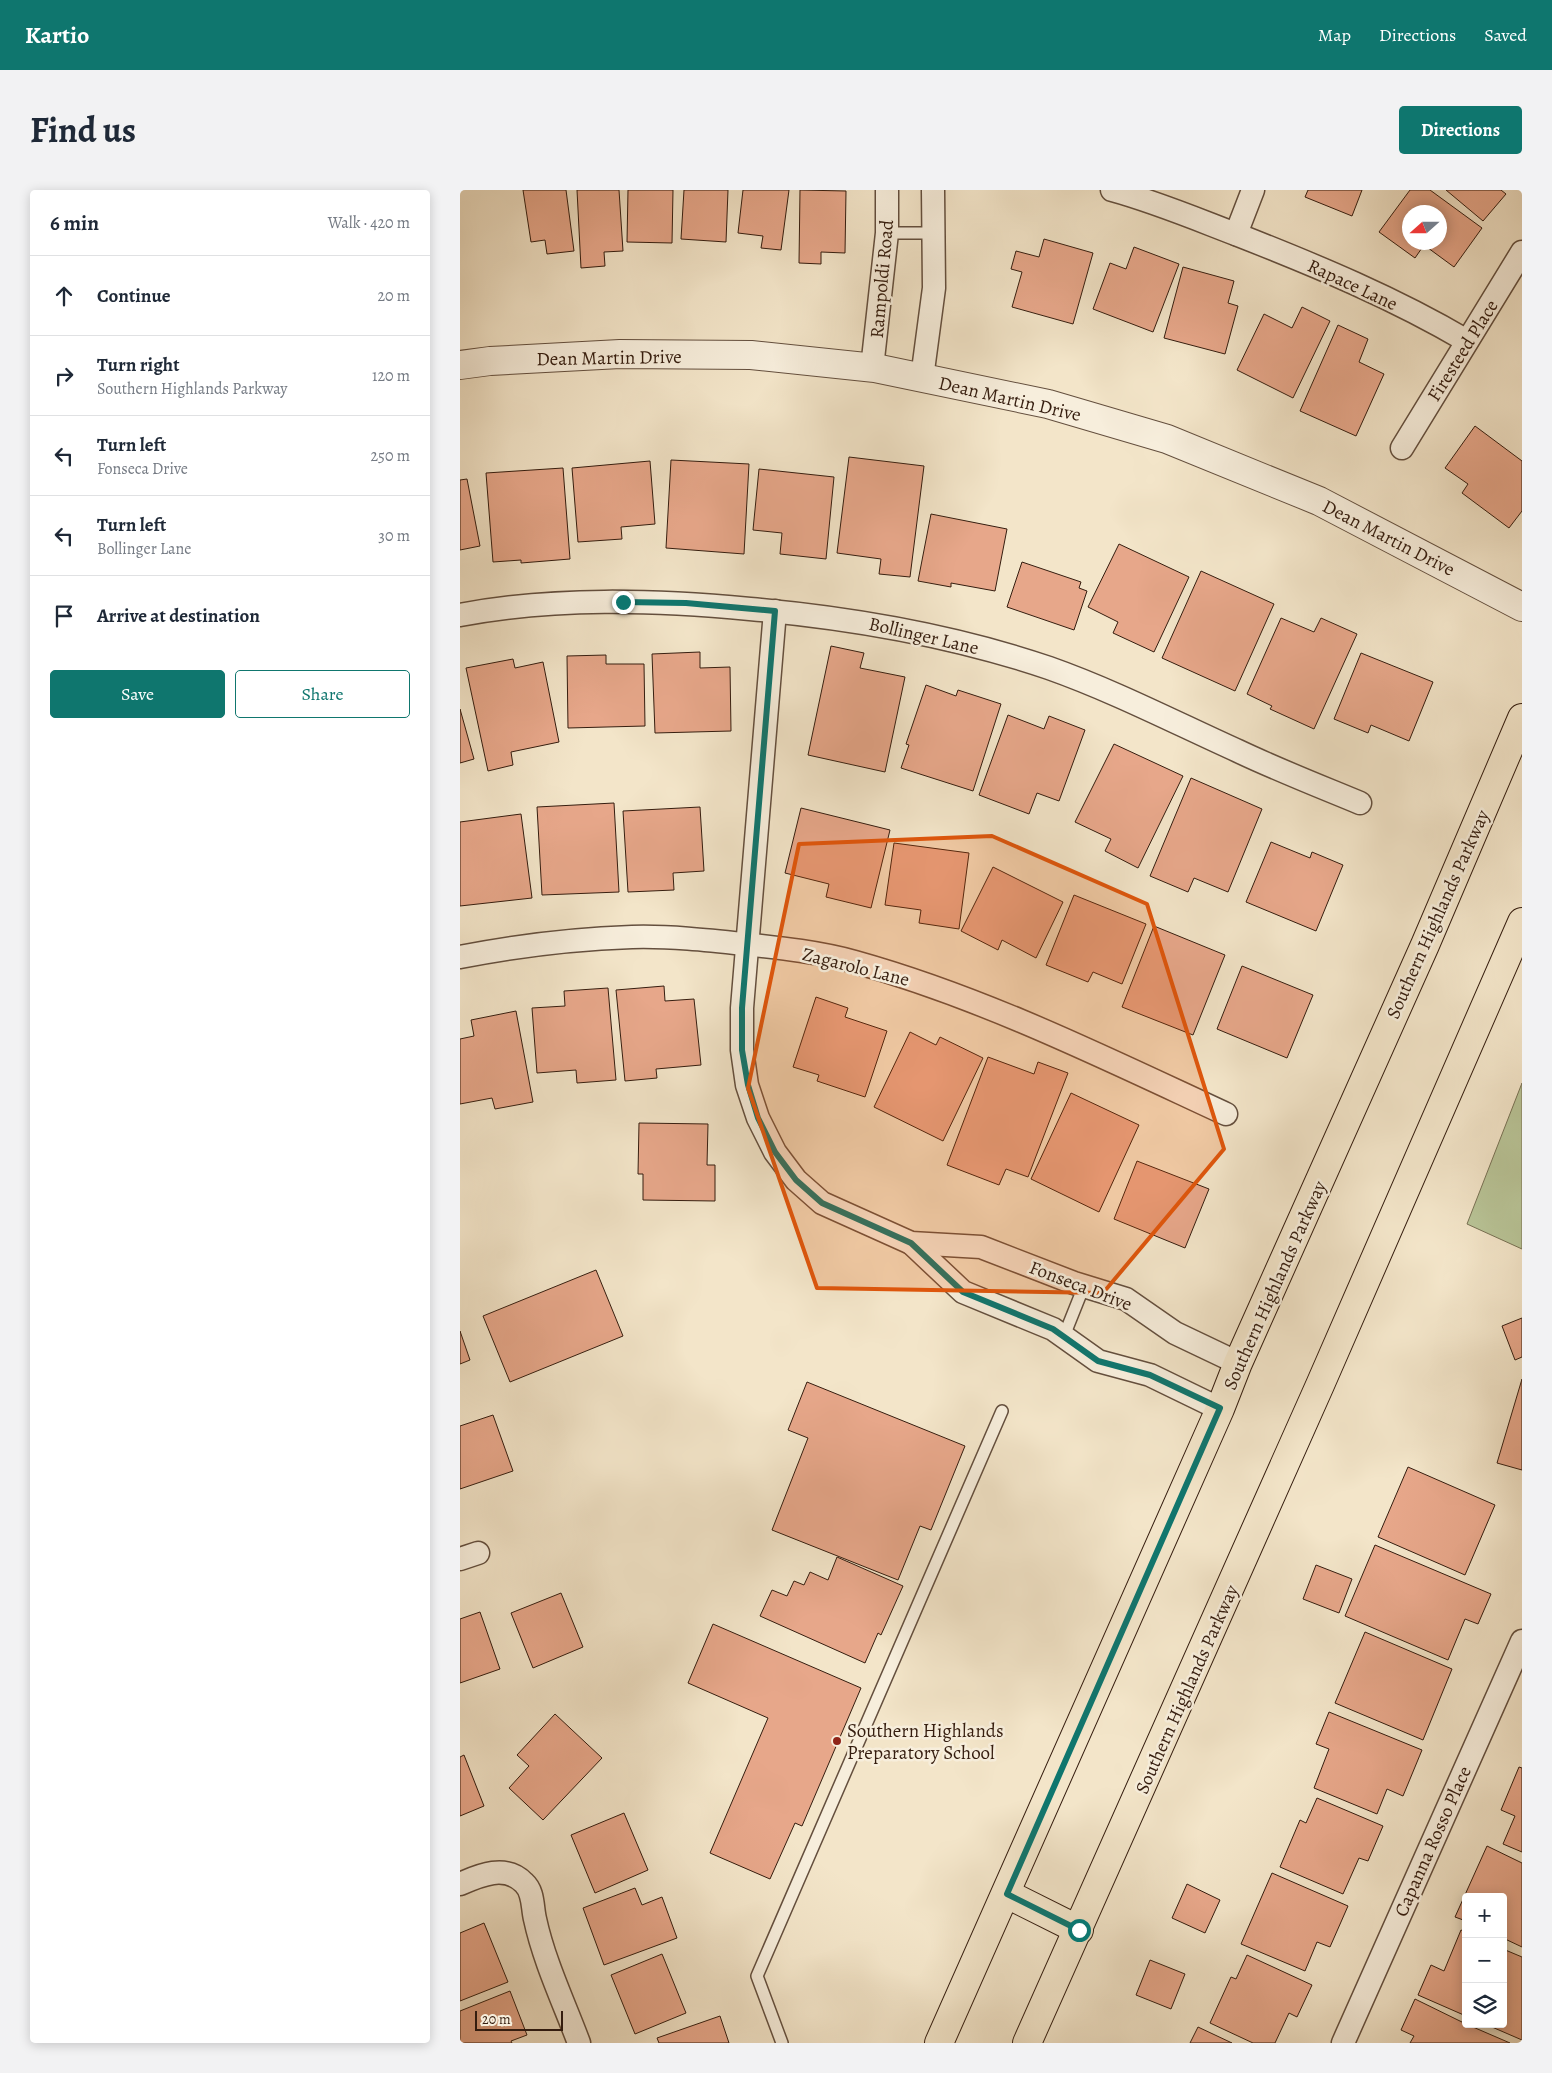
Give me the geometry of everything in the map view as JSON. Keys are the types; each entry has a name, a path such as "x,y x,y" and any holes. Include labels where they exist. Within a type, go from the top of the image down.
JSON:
{"main road":[{"name":"Southern Highlands Parkway","path":"940,2043 1220,1408 1238,1363 1421,954 1522,718"},
{"name":"Southern Highlands Parkway","path":"1027,2043 1079,1930 1316,1394 1522,922"},
{"path":"1007,1894 1079,1930"}],"street":[{"name":"Rampoldi Road","path":"872,368 887,233 887,190"},
{"path":"922,378 934,288 935,232 933,190"},
{"name":"Rapace Lane","path":"1112,190 1174,209 1358,285 1466,341"},
{"path":"1236,234 1253,190"},
{"name":"Firesteed Place","path":"1402,448 1522,252"},
{"name":"Dean Martin Drive","path":"460,365 490,361 620,354 751,355 872,368 1048,404 1168,439 1319,501 1522,606"},
{"name":"Bollinger Lane","path":"460,615 486,610 575,602 686,603 775,611 879,624 990,650 1051,669 1360,803"},
{"name":"Fonseca Drive","path":"775,611 747,944 742,1050 748,1085 758,1118 775,1152 796,1180 822,1203 911,1243 963,1292 1053,1329 1098,1361 1150,1375 1220,1408"},
{"name":"Zagarolo Lane","path":"460,957 548,944 632,937 780,947 853,961 984,1005 1226,1114"},
{"name":"Fonseca Drive","path":"911,1243 981,1247 1084,1286 1126,1298 1175,1333 1238,1363"},
{"name":"Capanna Rosso Place","path":"1343,2043 1522,1641"},
{"path":"460,1884 487,1874 508,1872 526,1884 532,1896 535,1919 542,1943 579,2043"}],"lane":[{"path":"887,233 935,232"},
{"path":"1064,1336 1084,1286"},
{"path":"782,2043 757,1976 1002,1411"}],"highlighted area":[{"path":"992,836 1147,904 1224,1149 1103,1293 817,1288 748,1088 799,844"}],"green space":[{"path":"1522,1083 1522,1249 1467,1224"}],"building":[{"path":"523,190 566,190 574,251 547,254 545,240 531,242"},
{"path":"577,190 619,190 623,251 604,252 605,266 581,268"},
{"path":"628,190 673,190 672,243 627,242"},
{"path":"684,190 728,190 726,242 681,239"},
{"path":"743,190 789,190 781,250 761,248 763,236 738,233"},
{"path":"800,190 846,191 845,253 821,252 821,264 799,263"},
{"path":"1308,190 1362,190 1352,216 1305,197"},
{"path":"1410,190 1430,190 1482,228 1454,267 1431,250 1447,250 1447,205 1402,205 1402,249 1379,232"},
{"path":"1446,190 1501,190 1506,194 1483,221"},
{"path":"1044,239 1093,253 1073,324 1012,307 1022,272 1011,269 1016,251 1039,257"},
{"path":"1134,247 1179,264 1153,332 1093,309 1110,263 1126,269"},
{"path":"1404,250 1421,250 1415,258"},
{"path":"1183,267 1234,281 1228,303 1238,306 1225,354 1164,338"},
{"path":"1302,307 1330,321 1293,398 1237,370 1264,314 1292,328"},
{"path":"1338,325 1368,339 1359,362 1384,374 1356,436 1300,411"},
{"path":"1475,426 1522,461 1522,511 1509,528 1462,493 1468,484 1445,468"},
{"path":"849,457 924,466 910,577 879,574 881,559 837,553"},
{"path":"671,460 749,464 744,554 666,548"},
{"path":"650,461 655,524 621,527 622,539 578,542 572,468"},
{"path":"563,468 570,559 521,563 521,560 493,562 486,473"},
{"path":"759,469 834,477 826,559 780,554 782,533 753,530"},
{"path":"467,479 480,546 460,550 460,480"},
{"path":"931,514 1007,529 995,591 951,583 951,587 918,581"},
{"path":"1119,544 1189,577 1154,652 1113,633 1118,622 1088,607"},
{"path":"1022,562 1081,582 1079,588 1087,591 1074,630 1007,607"},
{"path":"1201,571 1274,604 1235,691 1162,658"},
{"path":"1281,618 1314,632 1321,618 1357,634 1314,729 1270,709 1272,706 1247,694"},
{"path":"831,646 864,653 860,668 905,677 885,772 808,755"},
{"path":"700,652 700,668 730,667 731,731 655,733 652,654"},
{"path":"1361,653 1433,682 1409,741 1371,725 1368,733 1334,719"},
{"path":"606,655 606,664 644,664 645,726 568,728 567,656"},
{"path":"513,659 515,668 543,662 559,742 511,752 513,765 488,771 466,668"},
{"path":"926,685 956,696 958,690 1001,704 973,791 901,768 909,745 906,744"},
{"path":"460,709 474,759 460,763"},
{"path":"1008,715 1044,729 1049,716 1085,730 1059,801 1037,793 1029,814 979,795"},
{"path":"1114,744 1183,776 1138,868 1105,851 1111,839 1075,822"},
{"path":"1191,778 1262,809 1228,892 1194,878 1188,892 1150,876"},
{"path":"614,803 619,892 542,895 537,807"},
{"path":"700,807 704,871 673,873 674,890 628,892 623,811"},
{"path":"801,808 890,830 871,908 826,897 829,884 785,873"},
{"path":"521,814 532,898 460,906 460,822"},
{"path":"1271,842 1310,858 1312,852 1343,865 1316,931 1246,902"},
{"path":"894,843 969,853 959,929 919,923 921,910 885,905"},
{"path":"993,867 1063,902 1036,958 1002,940 998,950 961,931"},
{"path":"1074,895 1146,924 1122,984 1093,972 1088,982 1046,965"},
{"path":"1154,926 1225,955 1193,1035 1122,1007"},
{"path":"1242,966 1313,995 1287,1058 1217,1029"},
{"path":"664,986 665,1001 694,999 701,1065 656,1069 657,1078 625,1081 616,990"},
{"path":"608,988 616,1080 577,1083 576,1070 537,1073 532,1008 565,1006 564,991"},
{"path":"816,997 848,1008 845,1017 887,1031 865,1097 817,1081 819,1075 793,1067"},
{"path":"516,1011 533,1102 495,1109 492,1098 460,1104 460,1039 474,1036 471,1020"},
{"path":"910,1032 936,1045 940,1037 983,1058 943,1141 874,1107"},
{"path":"988,1057 1034,1074 1038,1062 1068,1073 1028,1177 1006,1169 999,1185 947,1165"},
{"path":"1071,1093 1139,1125 1099,1212 1031,1179"},
{"path":"639,1123 708,1124 707,1165 715,1165 715,1201 643,1200 643,1174 638,1174"},
{"path":"1137,1161 1209,1189 1185,1248 1114,1219"},
{"path":"596,1270 623,1336 510,1382 483,1316"},
{"path":"1522,1318 1522,1357 1515,1360 1502,1326"},
{"path":"460,1331 470,1360 460,1364"},
{"path":"1522,1379 1522,1470 1497,1463"},
{"path":"807,1382 965,1446 931,1530 920,1526 898,1580 772,1530 808,1438 788,1430"},
{"path":"493,1415 513,1471 460,1489 460,1426"},
{"path":"1408,1467 1495,1505 1465,1575 1378,1537"},
{"path":"1375,1545 1491,1594 1478,1624 1465,1619 1448,1660 1345,1616"},
{"path":"837,1557 903,1586 881,1635 878,1633 865,1663 760,1616 772,1590 787,1596 794,1581 804,1585 810,1572 828,1580"},
{"path":"1316,1565 1352,1579 1339,1613 1303,1599"},
{"path":"561,1593 583,1647 533,1668 511,1613"},
{"path":"480,1612 500,1669 460,1683 460,1619"},
{"path":"713,1624 861,1688 802,1826 795,1823 770,1879 710,1853 768,1718 688,1683"},
{"path":"1365,1632 1452,1669 1423,1740 1335,1703"},
{"path":"1329,1712 1422,1750 1403,1796 1387,1789 1377,1814 1314,1788 1329,1749 1316,1744"},
{"path":"555,1714 602,1758 543,1820 509,1788 529,1766 517,1755"},
{"path":"464,1755 484,1806 460,1816 460,1757"},
{"path":"1519,1767 1522,1768 1522,1852 1503,1844 1515,1816 1501,1810"},
{"path":"1317,1798 1383,1826 1368,1861 1359,1858 1343,1894 1280,1867 1300,1820 1306,1823"},
{"path":"624,1813 648,1870 595,1893 571,1835"},
{"path":"1487,1846 1522,1863 1522,1947 1507,1940 1507,1893 1466,1893"},
{"path":"1272,1873 1348,1906 1330,1947 1317,1942 1305,1971 1241,1944"},
{"path":"1187,1884 1220,1900 1205,1933 1172,1918"},
{"path":"635,1888 642,1905 662,1897 677,1938 604,1965 583,1908"},
{"path":"1462,1901 1462,1920 1455,1917"},
{"path":"484,1923 508,1982 460,2001 460,1933"},
{"path":"1462,1930 1462,2014 1418,1995 1431,1965 1444,1971"},
{"path":"1507,1951 1522,1957 1522,2040 1494,2028 1507,2028"},
{"path":"662,1954 686,2013 635,2034 611,1975"},
{"path":"1247,1955 1312,1985 1297,2017 1289,2013 1275,2043 1253,2043 1210,2023 1231,1977 1236,1979"},
{"path":"1150,1960 1185,1974 1171,2009 1136,1995"},
{"path":"510,1991 527,2035 511,2041 512,2043 460,2043 460,2011"},
{"path":"1415,1999 1462,2022 1462,2028 1475,2028 1510,2043 1410,2043 1414,2036 1401,2030"},
{"path":"720,2016 729,2043 659,2043 657,2038"},
{"path":"1198,2027 1232,2043 1190,2043"}],"place":[{"name":"Southern Highlands Preparatory School","path":"837,1741"}],"route":[{"path":"623,602 686,603 775,611 742,1008 742,1050 748,1085 758,1118 775,1152 796,1180 822,1203 911,1243 963,1292 1053,1329 1098,1361 1150,1375 1220,1408 1007,1894 1079,1930"}]}
